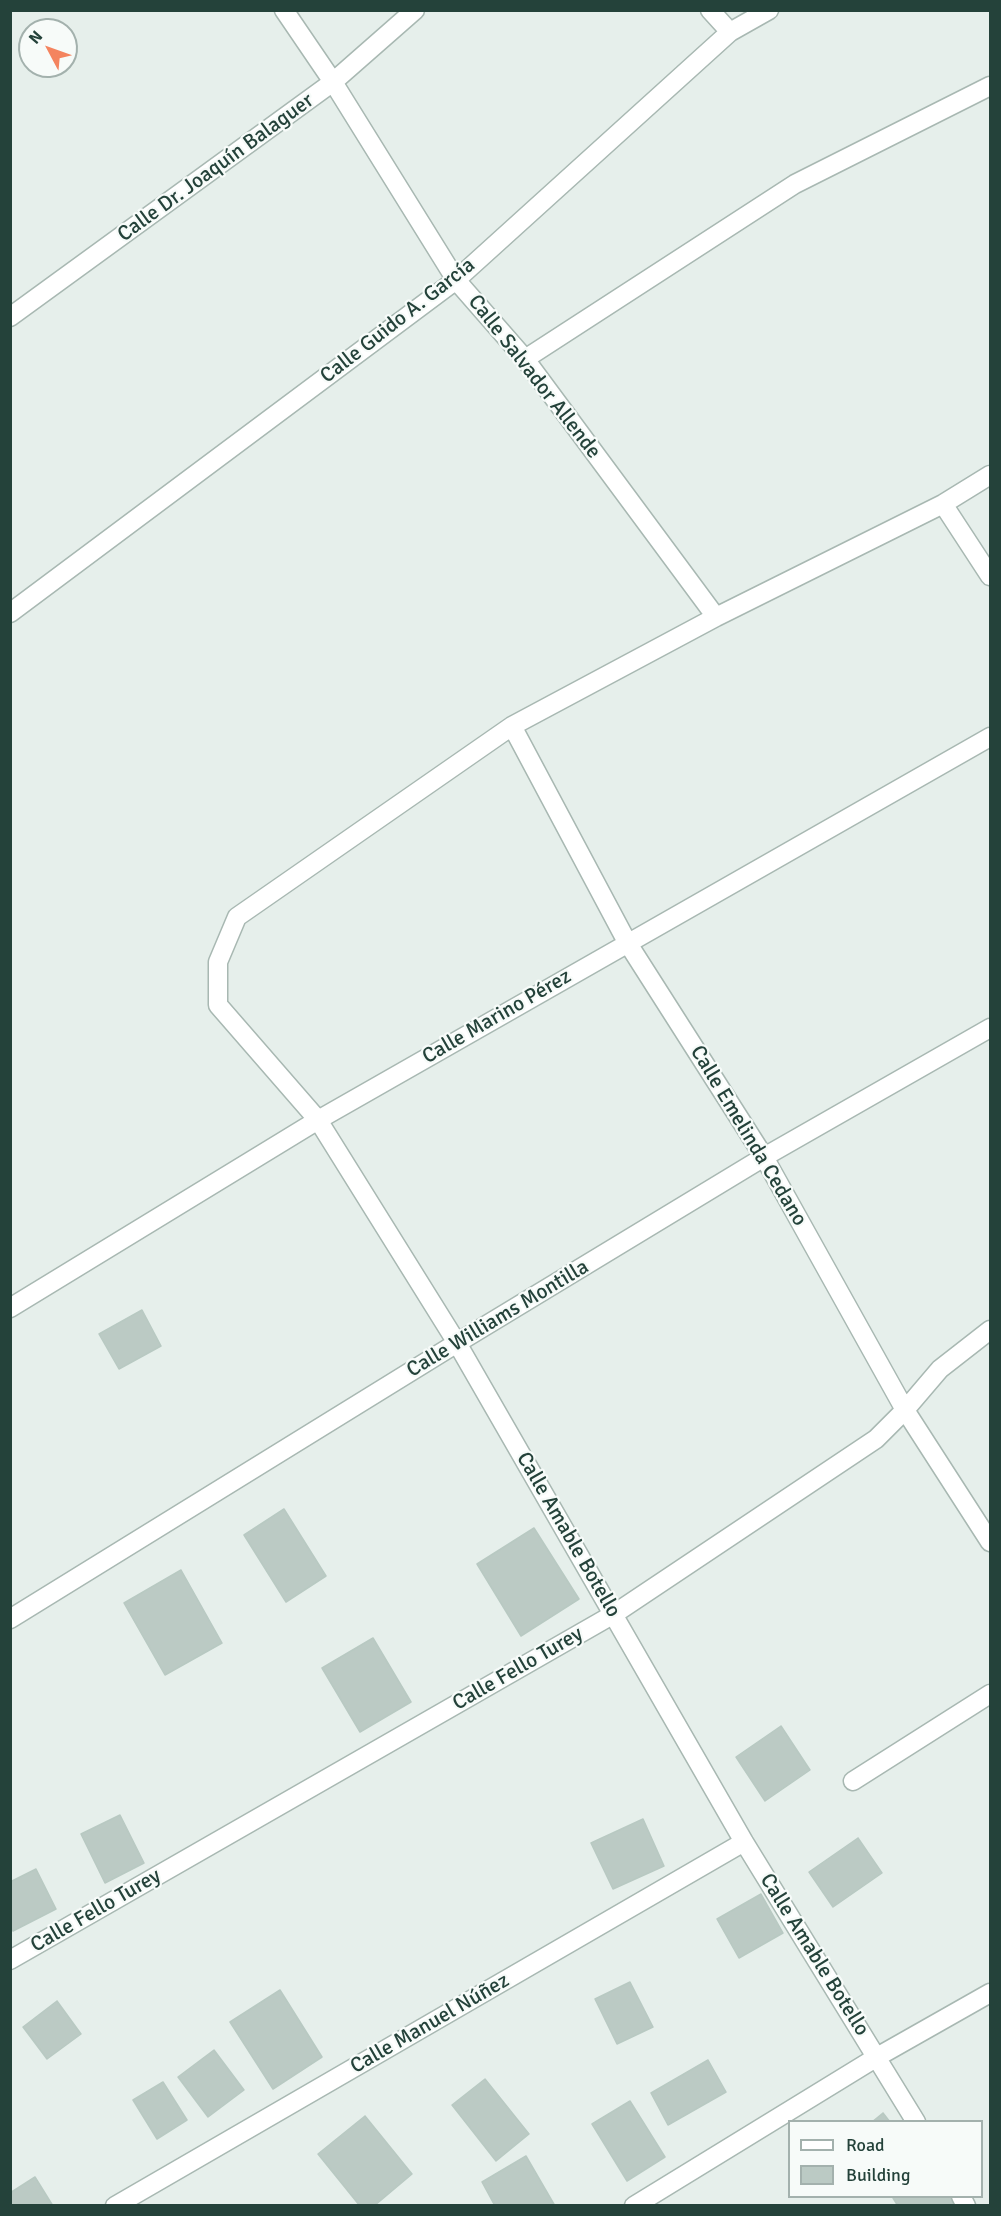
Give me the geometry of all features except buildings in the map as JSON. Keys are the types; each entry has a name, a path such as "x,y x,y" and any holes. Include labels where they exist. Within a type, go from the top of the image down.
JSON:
{"street":[{"name":"Calle Salvador Allende","path":"284,10 333,82 456,280 525,359 716,617"},
{"name":"Calle Dr. Joaquín Balaguer","path":"10,317 333,82 415,10"},
{"path":"710,10 730,32"},
{"name":"Calle Guido A. García","path":"10,613 456,280 730,32 769,10"},
{"path":"525,359 795,184 990,86"},
{"path":"512,726 716,617 943,504 990,475"},
{"path":"943,504 990,576"},
{"name":"Calle Emelinda Cedano","path":"512,726 627,942 764,1157 905,1410 990,1542"},
{"name":"Calle Amable Botello","path":"512,726 237,917 218,962 218,1005 318,1120 457,1343 744,1842 915,2120"},
{"name":"Calle Marino Pérez","path":"10,1308 318,1120 990,737"},
{"name":"Calle Williams Montilla","path":"10,1619 764,1157 990,1028"},
{"name":"Calle Fello Turey","path":"10,1960 614,1614 876,1438 905,1410 940,1369 990,1330"},
{"path":"853,1781 990,1694"},
{"name":"Calle Manuel Núñez","path":"115,2205 744,1842"},
{"path":"634,2205 877,2057 990,1993"}]}
